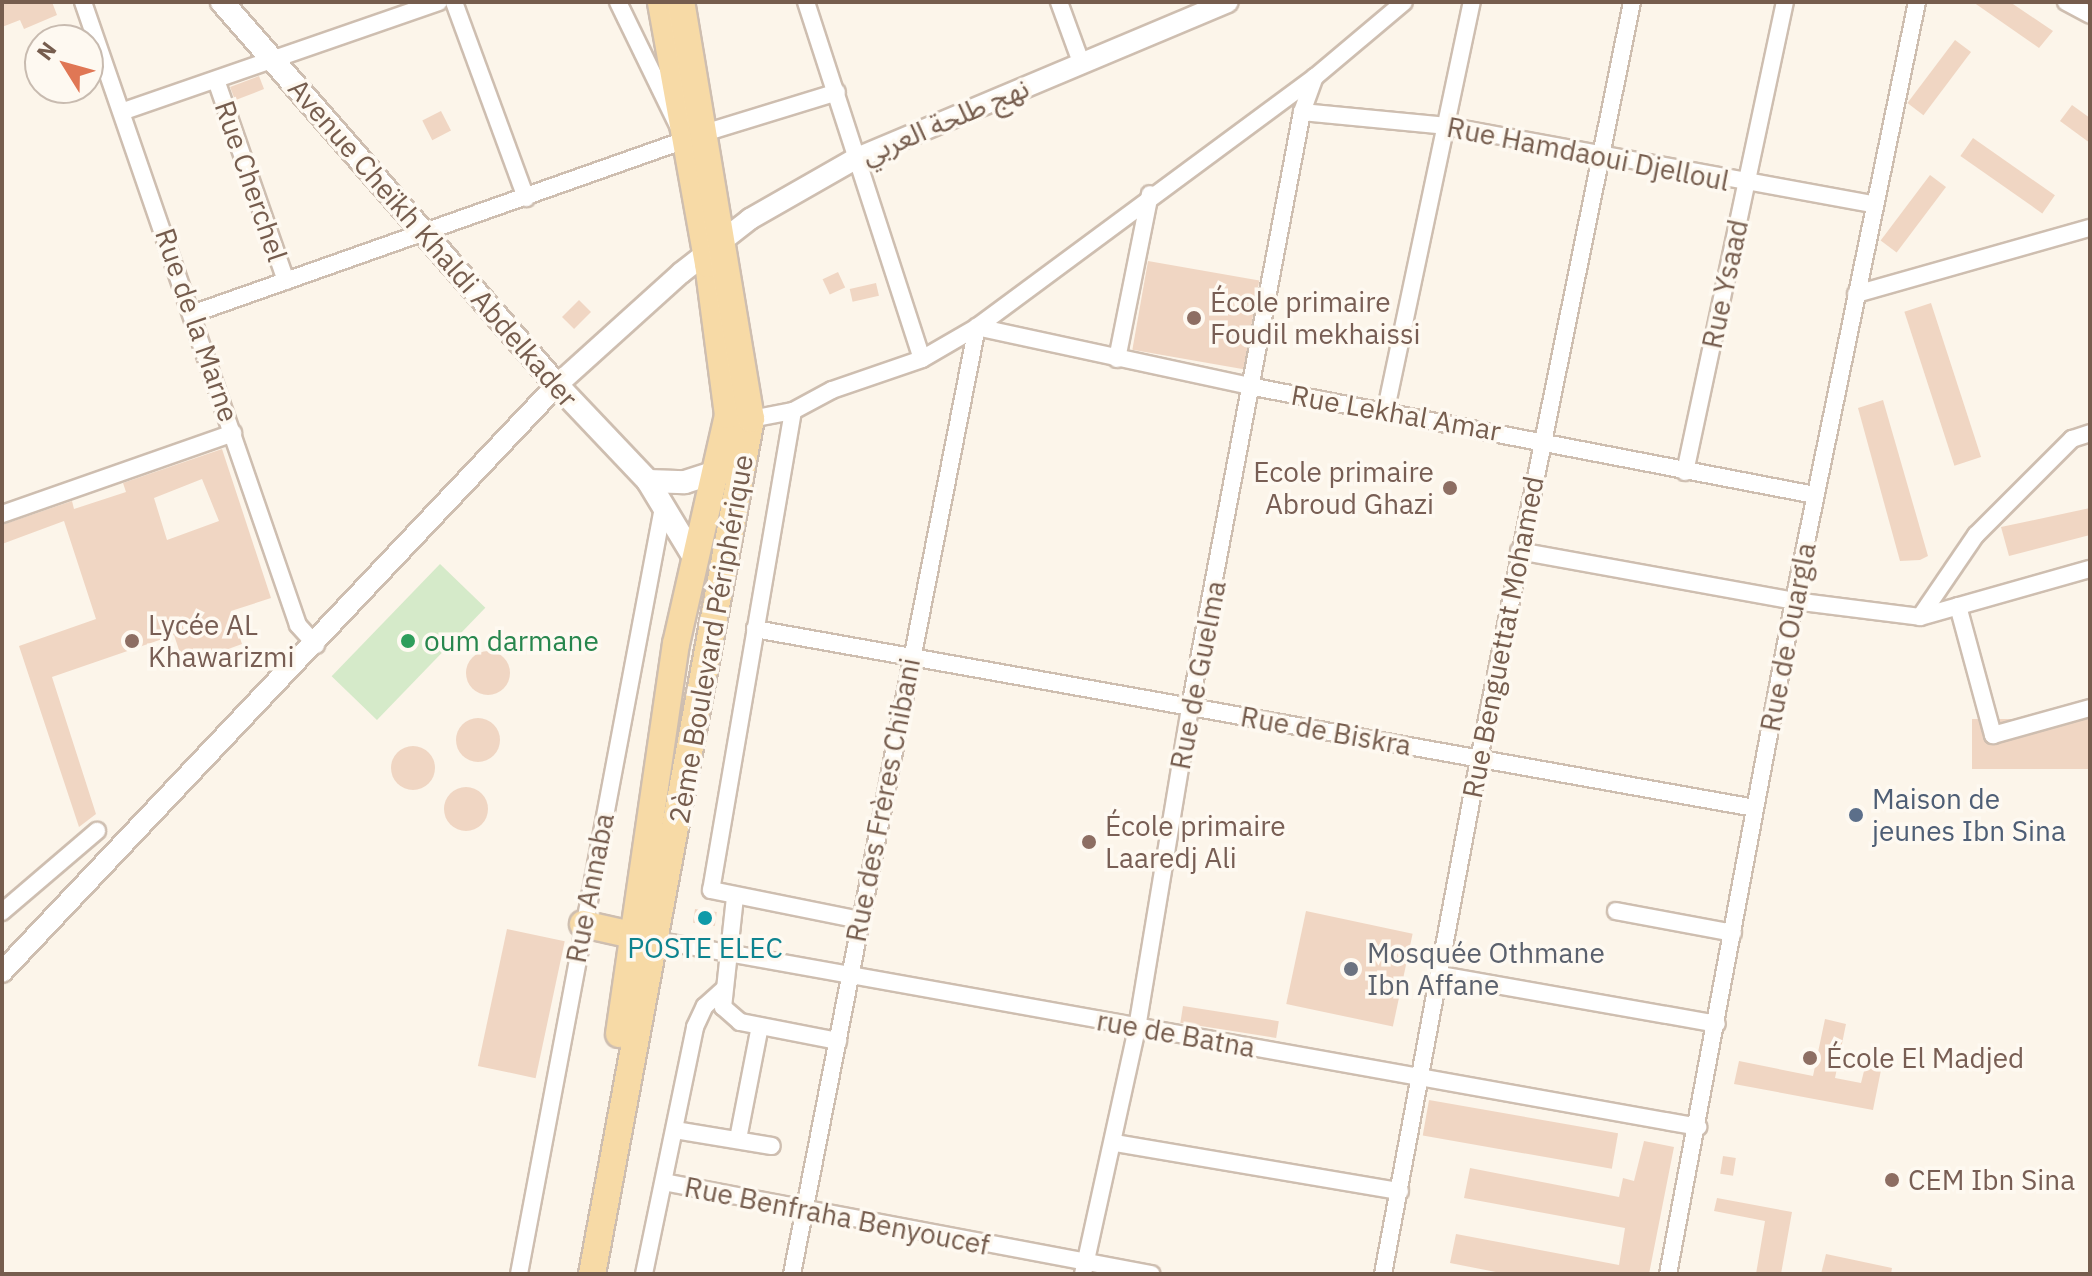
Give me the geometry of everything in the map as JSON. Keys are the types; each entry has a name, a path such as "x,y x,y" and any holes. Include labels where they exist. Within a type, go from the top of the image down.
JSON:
{"main road":[{"name":"Avenue Cheïkh Khaldi Abdelkader","path":"222,2 557,385 648,481 664,502 695,559"},
{"name":"2ème Boulevard Périphérique","path":"661,2 695,137"},
{"name":"2ème Boulevard Périphérique","path":"575,1274 751,419 713,241 695,137 681,2"},
{"name":"2ème Boulevard Périphérique","path":"592,1274 646,938 676,644 718,471 728,415 713,241"},
{"path":"648,481 685,482 718,471"},
{"path":"583,924 646,938"}],"street":[{"name":"Rue de la Marne","path":"83,2 124,111 298,625 316,645"},
{"path":"124,111 274,63 439,2"},
{"path":"454,2 526,198"},
{"path":"618,2 695,137"},
{"path":"806,2 922,359"},
{"path":"1059,2 1078,54"},
{"path":"856,152 1195,2"},
{"name":"نهج طلحة العربي","path":"2,972 316,645 557,385 713,241 856,152 1228,2"},
{"path":"751,419 793,411 832,390 922,359 977,327 1150,194 1315,77 1404,2"},
{"path":"1386,409 1472,2"},
{"name":"Rue Benguettat Mohamed","path":"1383,1274 1519,551 1603,159 1632,2"},
{"name":"Rue Ysaad","path":"1685,472 1785,2"},
{"name":"Rue de Ouargla","path":"1668,1274 1698,1127 1794,601 1873,204 1917,2"},
{"path":"2066,2 2090,15"},
{"name":"Rue de Guelma","path":"1084,1269 1115,1143 1190,707 1254,387 1302,112 1315,77"},
{"name":"Rue Cherchel","path":"216,80 286,281"},
{"path":"192,314 427,235 695,137 837,92"},
{"name":"Rue Hamdaoui Djelloul","path":"1302,112 1447,126 1603,159 1873,204"},
{"path":"1117,359 1150,194"},
{"path":"1856,294 2090,228"},
{"name":"Rue Lekhal Amar","path":"977,327 1254,387 1386,409 1685,472 1815,495"},
{"name":"Rue des Frères Chibani","path":"792,1274 977,327"},
{"path":"793,411 711,890 860,920"},
{"path":"2,514 233,433"},
{"path":"1920,617 1976,535 2072,439 2090,433"},
{"name":"Rue Annaba","path":"519,1274 664,502"},
{"path":"1519,551 1794,601 1920,617 2090,569"},
{"path":"1958,606 1993,735 2090,708"},
{"name":"Rue de Biskra","path":"755,629 1755,808"},
{"path":"2,912 97,831"},
{"path":"735,897 723,1007 730,1016 760,1026 838,1041"},
{"path":"1616,911 1733,933"},
{"name":"rue de Batna","path":"646,938 727,956 1698,1127"},
{"path":"1440,975 1717,1024"},
{"path":"644,1274 695,1027 705,1006 723,990"},
{"path":"738,1139 760,1026"},
{"path":"675,1130 772,1146"},
{"path":"1115,1143 1400,1191"},
{"name":"Rue Benfraha Benyoucef","path":"664,1182 1084,1269 1151,1274"}],"green space":[{"name":"oum darmane","path":"440,564 485,608 377,720 332,676"}],"building":[{"path":"2,2 52,2 57,15 36,24 24,24 24,29 20,20 2,27"},
{"path":"1973,2 2010,2 2053,31 2039,48"},
{"path":"1955,40 1971,52 1923,115 1907,103"},
{"path":"259,76 264,89 235,100 230,87"},
{"path":"2072,105 2090,118 2090,143 2060,121"},
{"path":"441,111 451,131 432,140 422,121"},
{"path":"1973,138 2055,195 2042,213 1960,156"},
{"path":"1930,175 1946,187 1897,253 1881,240"},
{"name":"École primaire Foudil mekhaissi","path":"1148,261 1259,281 1244,369 1132,350"},
{"path":"838,272 845,287 830,295 823,279"},
{"path":"876,283 879,296 853,302 850,289"},
{"path":"579,300 591,312 574,329 562,317"},
{"path":"1931,303 1981,457 1954,466 1904,312"},
{"path":"1883,400 1928,556 1920,560 1900,561 1858,408"},
{"path":"222,449 271,598 231,611 242,644 184,665 174,635 52,677 96,814 79,827 19,646 96,619 64,521 2,544 2,525 72,501 74,509 126,492 123,483","holes":["202,479 219,521 167,540 154,498"]},
{"path":"2090,508 2090,535 2009,556 2001,527"},
{"path":"488,651 503,658 510,673 503,688 488,695 473,688 466,673 473,658"},
{"path":"478,718 493,725 500,740 493,755 478,762 463,755 456,740 463,725"},
{"path":"1972,719 2090,719 2090,769 1972,769"},
{"path":"413,746 428,753 435,768 428,783 413,790 398,783 391,768 398,753"},
{"path":"466,787 481,794 488,809 481,824 466,831 451,824 444,809 451,794"},
{"name":"POSTE ELEC","path":"695,909 717,912 715,926 693,923"},
{"name":"Mosquée Othmane Ibn Affane","path":"1306,911 1413,934 1393,1027 1286,1004"},
{"path":"507,929 565,941 536,1078 478,1066"},
{"path":"1183,1006 1279,1021 1276,1038 1180,1023"},
{"path":"1825,1019 1846,1024 1835,1078 1861,1083 1865,1067 1881,1070 1873,1110 1734,1084 1739,1061 1813,1076"},
{"path":"1429,1100 1618,1133 1612,1169 1423,1135"},
{"path":"1644,1141 1674,1147 1649,1274 1506,1274 1450,1263 1456,1234 1619,1265 1625,1228 1464,1198 1470,1168 1619,1197 1623,1178 1634,1181"},
{"path":"1723,1156 1736,1158 1733,1176 1720,1174"},
{"path":"1717,1198 1792,1212 1781,1274 1756,1274 1765,1221 1714,1211"},
{"path":"1826,1254 1892,1268 1891,1274 1821,1274"}],"place":[{"name":"École primaire Foudil mekhaissi","path":"1194,318"},
{"name":"Ecole primaire Abroud Ghazi","path":"1450,488"},
{"name":"Lycée AL Khawarizmi","path":"132,641"},
{"name":"oum darmane","path":"408,641"},
{"name":"Maison de jeunes Ibn Sina","path":"1856,815"},
{"name":"École primaire Laaredj Ali","path":"1089,842"},
{"name":"POSTE ELEC","path":"705,918"},
{"name":"Mosquée Othmane Ibn Affane","path":"1351,969"},
{"name":"École El Madjed","path":"1810,1058"},
{"name":"CEM Ibn Sina","path":"1892,1180"}]}
